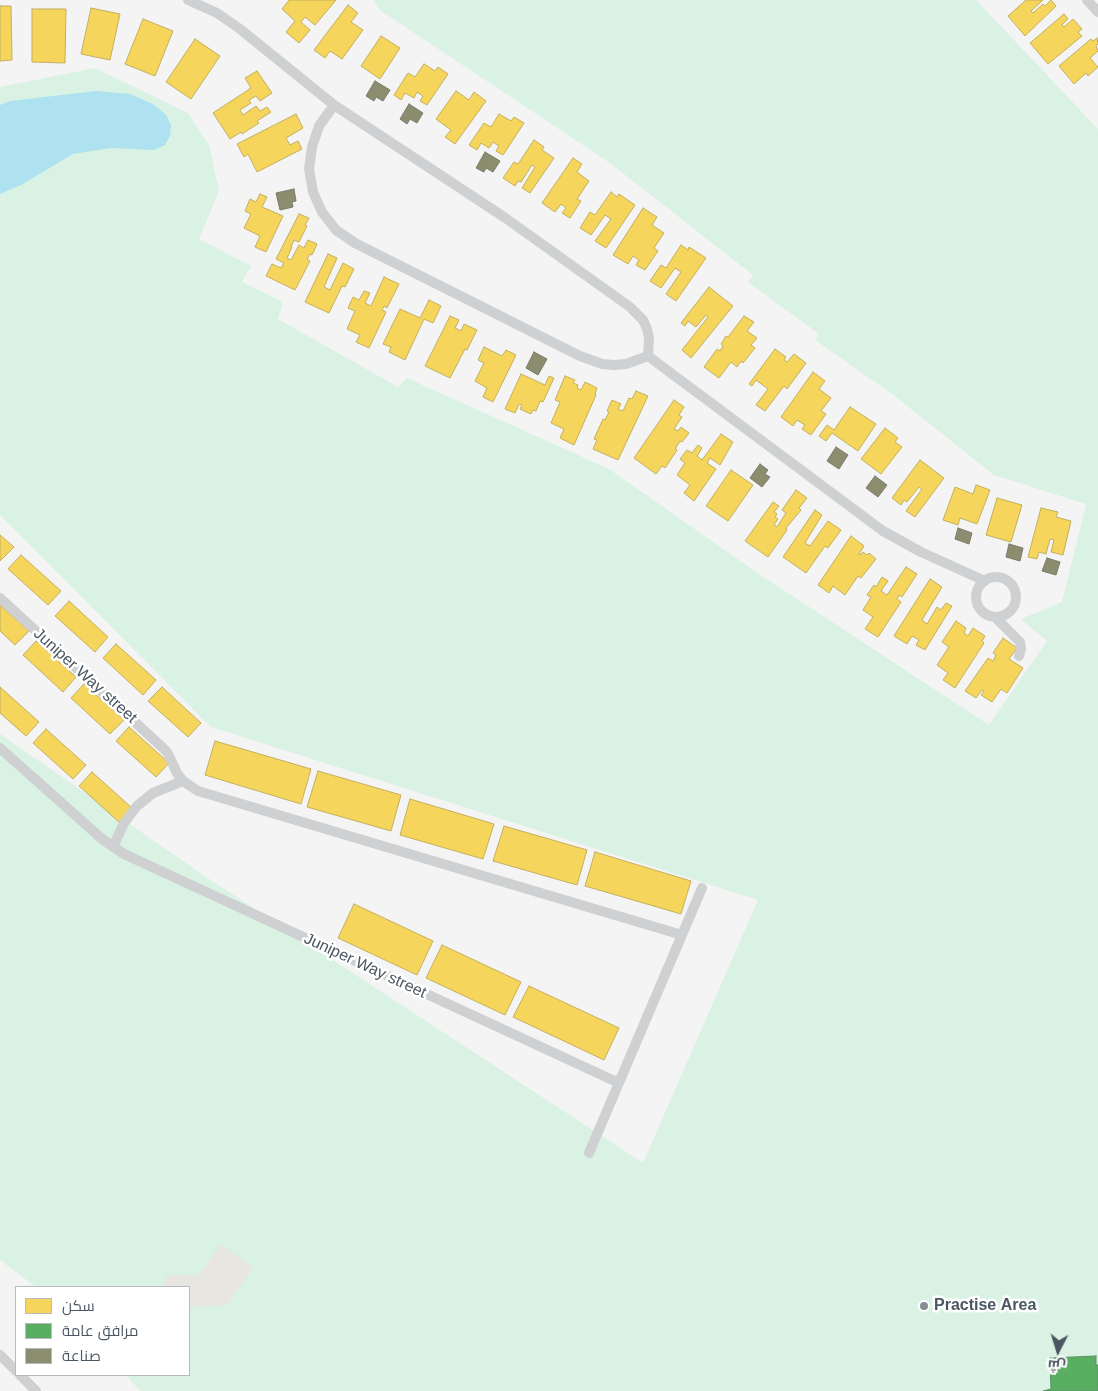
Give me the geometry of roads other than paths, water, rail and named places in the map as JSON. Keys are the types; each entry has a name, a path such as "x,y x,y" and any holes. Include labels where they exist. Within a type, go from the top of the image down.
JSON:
{"street":[{"path":"188,0 216,13 240,29 334,104 504,216 630,307 643,320 647,329 648,356"},
{"path":"1087,0 1098,12"},
{"path":"334,104 320,126 312,147 309,169 313,192 322,212 336,230 354,243 580,356 602,364 614,365 632,362 648,356"},
{"path":"648,356 883,532 921,552 985,580 997,577 1009,582 1015,594 1013,606 1004,615 994,617"},
{"path":"985,580 977,591 977,604 985,614 994,617 1020,642 1019,656"},
{"name":"Juniper Way street","path":"0,598 162,747 182,781"},
{"name":"Juniper Way street","path":"0,748 113,847 148,866 619,1083"},
{"path":"113,847 124,823 137,806 153,793 182,781 208,795 682,935"},
{"path":"589,1153 702,888"},
{"path":"0,1356 15,1370"},
{"path":"21,1376 36,1391"}],"water":[{"path":"96,91 130,94 153,104 166,115 171,125 170,136 165,145 154,150 111,148 73,154 21,185 0,194 0,105 10,101"}],"place":[{"name":"Practise Area","path":"924,1306"}]}
